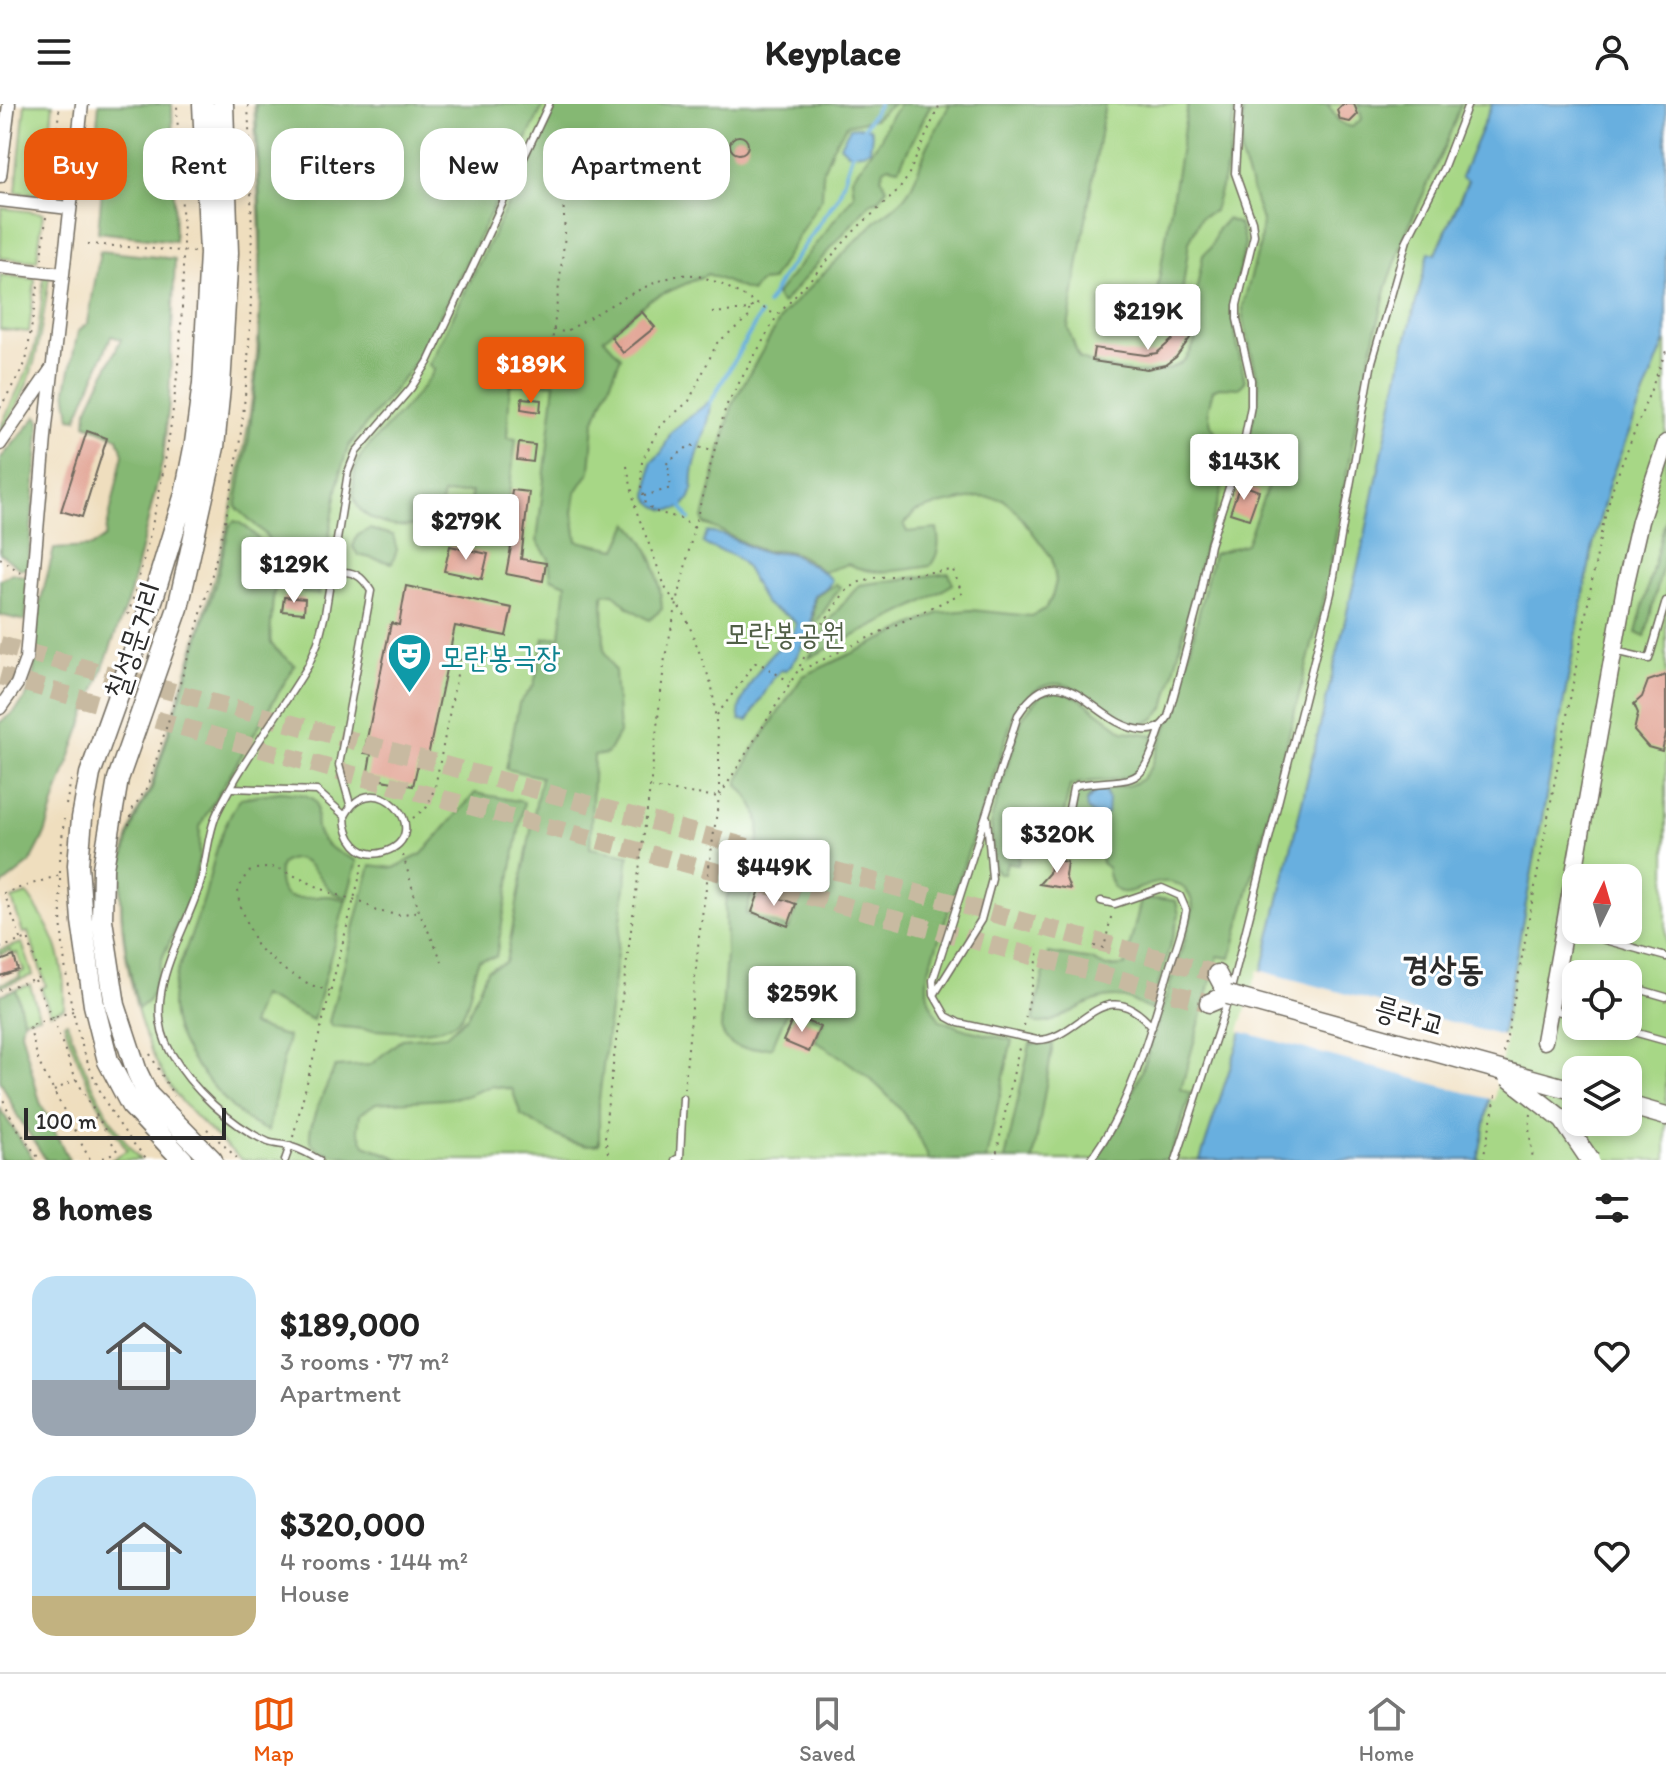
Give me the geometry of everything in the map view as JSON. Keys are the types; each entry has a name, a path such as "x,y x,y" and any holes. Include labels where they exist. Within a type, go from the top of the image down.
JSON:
{"main road":[{"name":"칠성문거리","path":"183,1160 131,1105 108,1061 94,1005 78,865 90,774 153,598 185,494 219,253 203,104"},
{"name":"칠성문거리","path":"212,1160 148,1095 129,1051 115,1005 102,920 103,868 118,779 178,608 214,447 220,387 219,253 223,104"},
{"path":"1209,1003 1228,995 1217,974"},
{"name":"릉라교","path":"1228,995 1562,1087"},
{"path":"1500,1068 1563,1120 1590,1160"},
{"path":"1642,1109 1666,1116"}],"street":[{"path":"1,171 9,104"},
{"path":"0,708 17,684 26,659 46,426 82,104"},
{"path":"0,200 69,208"},
{"path":"0,267 63,274"},
{"path":"0,444 54,365"},
{"path":"1576,864 1626,582 1640,521 1666,443"},
{"path":"1544,1041 1562,939"}],"lane":[{"path":"319,1160 290,1146 271,1144 225,1115 192,1083 172,1055 160,1023 159,997 200,884 217,812 308,666 318,642 334,572 348,472 356,452 411,388 428,362 549,104"},
{"path":"1060,855 1073,788 1132,779 1142,774 1149,762 1175,695 1210,545 1244,442 1251,406 1251,380 1237,319 1239,297 1254,235 1235,173 1239,104"},
{"path":"1176,1160 1220,1031 1331,593 1372,362 1394,282 1407,240 1443,169 1468,104"},
{"path":"334,572 348,571 362,576 371,591 339,765 350,804 345,816 345,831 353,845 366,852 380,853 402,837 406,824 401,811 392,802 378,796 350,804"},
{"path":"1615,651 1649,659 1666,601"},
{"path":"1152,1027 1138,1014 1110,1005 1093,1010 1058,1037 1037,1040 959,1023 942,1011 934,995 933,980 1018,715 1027,701 1049,687 1068,688 1126,728 1152,731 1161,727"},
{"path":"233,788 317,791 345,816"},
{"path":"934,995 981,920 992,870 986,813"},
{"path":"1090,1160 1117,1115 1152,1027 1185,917 1185,904 1175,892 1162,888 1115,904 1101,901"},
{"path":"1620,944 1666,957"},
{"path":"1557,965 1562,966"},
{"path":"1642,990 1666,997"},
{"path":"1550,1009 1562,1012"},
{"path":"1642,1034 1666,1041"},
{"path":"679,1159 683,1098"},
{"path":"285,1160 290,1146"}],"path":[{"path":"126,833 133,808 148,787 210,578 239,441 249,352 253,253 248,104"},
{"path":"608,1153 605,1138 607,1110 663,671 694,528 726,406 777,316 857,228 898,191 907,178 940,104"},
{"path":"548,377 565,235 563,200"},
{"path":"88,244 253,253"},
{"path":"553,330 565,332 656,282 686,274 707,279 777,316"},
{"path":"712,313 749,310 755,304"},
{"path":"694,528 682,519 657,512 645,504 641,472 650,442 670,415 689,401 717,343 750,316 749,310"},
{"path":"1500,1068 1602,528 1614,484 1666,351"},
{"path":"644,496 671,488 671,472 665,465 690,445 714,451"},
{"path":"627,466 636,510 666,589 686,617 704,662 712,686 716,716 719,797 699,937 683,1098"},
{"path":"636,510 645,504"},
{"path":"0,558 16,572 32,576"},
{"path":"719,797 797,672 816,633 845,592 857,583 872,578 953,570 962,593 797,672"},
{"path":"406,824 427,807 435,787 461,654"},
{"path":"716,716 752,665 759,663 790,682"},
{"path":"650,788 719,797"},
{"path":"397,843 406,863 419,911 442,961"},
{"path":"290,1146 364,863"},
{"path":"330,991 311,985 257,947 243,913 238,890 247,873 276,867 331,893 388,914 419,911"},
{"path":"22,941 4,893 60,875"},
{"path":"1094,946 1104,948 1115,904"},
{"path":"0,948 28,938 40,977 0,990"},
{"path":"1025,1023 1039,951"},
{"path":"35,979 76,1079 117,1151 99,1160"},
{"path":"73,1011 29,1026 39,1063 90,1160"},
{"path":"995,1160 1021,1041"},
{"path":"147,1049 175,1098"},
{"path":"53,1091 76,1079"},
{"path":"1483,1160 1497,1092"},
{"path":"0,1093 15,1125 40,1160"},
{"path":"73,1131 96,1116"},
{"path":"203,1126 239,1160"},
{"path":"231,1159 235,1156"}],"green space":[{"path":"25,104 53,104 50,128 24,128 24,193 16,192"},
{"path":"99,104 172,104 173,128 143,128 143,200 174,200 175,241 98,232 101,200 127,200 127,128 97,128"},
{"name":"모란봉공원","path":"254,104 1492,104 1461,177 1468,180 1435,255 1429,253 1404,349 1365,536 1263,967 1200,1160 242,1160 204,1125 162,1073 140,1020 122,929 121,881 129,834 150,789 216,574 241,465 257,353 260,228"},
{"path":"256,104 544,104 527,139 527,128 420,128 420,200 497,200 413,366 348,447 340,474 319,594 304,593 299,589 287,563 264,533 236,507 249,437 259,352 261,229"},
{"path":"557,104 893,104 874,119 847,125 833,146 823,171 822,197 771,281 760,282 751,292 708,274 649,300 604,338 621,357 594,422 590,471 576,492 573,512 577,541 617,549 629,523 644,542 653,563 662,609 649,620 613,593 603,594 604,649 615,671 619,733 607,754 594,756 590,848 629,855 599,1100 599,1144 579,1144 549,1131 521,1115 512,1089 491,1086 466,1096 446,1099 376,1103 360,1114 358,1129 365,1145 402,1160 335,1155 314,1146 310,1132 335,1067 370,1065 402,1039 446,1035 468,1015 487,970 506,962 541,777 506,769 519,704 534,685 544,638 560,637 566,584 551,578 549,559 537,541 555,383 510,385 507,438 516,439 503,542 488,541 493,502 470,500 472,492 443,495 438,511 429,520 417,525 391,525 366,515 358,507 354,496 359,459 424,386 435,369 429,365 510,200 527,200 527,165 543,133 543,200 730,200 730,128 545,128"},
{"path":"900,104 931,104 899,168 889,166 884,169 881,177 887,188 877,201 871,202 782,304 775,296 854,195 852,178 881,138 887,122"},
{"path":"950,104 1105,104 1068,328 1079,358 1141,373 1167,369 1183,362 1193,346 1200,321 1191,320 1203,255 1227,219 1239,224 1245,243 1232,309 1245,382 1239,388 1219,387 1213,390 1208,410 1211,425 1220,438 1223,485 1166,704 1150,721 1133,723 1115,715 1077,689 1057,684 1036,690 1014,714 928,972 928,998 940,1020 967,1030 1012,1040 986,1160 929,1160 910,1123 883,1091 815,1041 823,1021 789,1007 772,1047 742,1048 724,1037 721,1029 726,954 725,905 734,869 757,875 746,914 789,929 805,888 753,868 759,824 753,805 738,781 753,750 803,676 939,613 971,610 1031,616 1045,609 1052,597 1056,581 1052,558 1017,512 1003,499 979,497 915,512 904,525 907,532 937,529 935,557 930,566 888,571 868,570 848,564 824,572 791,552 764,551 754,547 704,524 703,518 733,403 783,314 906,195"},
{"path":"1188,104 1235,104 1228,164 1214,211 1201,217 1189,242 1179,316 1156,307"},
{"path":"1243,104 1328,104 1340,122 1352,127 1362,119 1358,104 1461,104 1387,286 1361,394 1325,595 1231,958 1218,956 1181,1089 1191,1093 1169,1160 1094,1160 1120,1119 1140,1076 1193,907 1186,890 1169,882 1125,892 1117,890 1094,843 1069,834 1076,794 1081,789 1094,791 1086,801 1092,814 1108,799 1105,792 1108,789 1141,780 1151,767 1179,696 1213,554 1246,544 1269,483 1250,477 1248,445 1259,384 1243,319 1243,305 1260,244 1262,221 1241,156"},
{"path":"2,208 43,213 37,261 0,258"},
{"path":"100,251 175,259 169,401 163,459 130,594 45,834 30,863 0,887 0,722 14,712 30,688 39,608 54,549 91,547 105,537 123,454 118,438 86,424 87,410 121,339 111,336 77,419 70,418 66,389 78,331 88,323"},
{"path":"0,275 35,279 29,332 0,329"},
{"path":"44,275 49,276 30,377 0,433 33,352"},
{"path":"1666,339 1666,1160 1478,1160 1593,545 1610,480"},
{"path":"37,416 40,420 29,555 27,569 20,569 0,553 0,459"},
{"path":"1666,517 1666,553 1645,637 1636,633"},
{"path":"234,521 258,538 277,570 280,587 274,591 271,643 295,665 204,818 200,827 199,859 189,899 163,956 149,1000 138,1009 127,953 121,897 127,843 151,791 216,582 230,525"},
{"path":"369,529 393,535 397,550 392,563 358,555 353,547 357,536"},
{"path":"12,573 30,578 25,621 0,615 0,580"},
{"path":"949,573 953,584 809,658 831,618 859,585"},
{"path":"836,584 840,587 813,628 815,597"},
{"path":"1060,691 1079,698 1123,731 1155,735 1149,755 1144,766 1129,777 1070,786 1055,854 1021,846 1018,864 1007,862 1004,874 999,873 995,868 991,820 1022,718 1040,695"},
{"path":"280,792 310,797 317,808 316,822 323,841 357,861 347,898 332,891 312,868 300,860 286,861 280,868 280,887 289,897 330,896 346,900 313,1020 261,996 251,1025 288,1037 268,1131 244,1118 212,1085 191,1058 178,1034 172,1012 178,971 227,821 241,798"},
{"path":"475,793 524,802 496,957 479,960 463,1013 449,1026 434,1030 331,1026 329,1022 371,865 394,868 422,854"},
{"path":"27,894 52,935 61,961 64,1008 50,1013 41,988 46,986 28,932 23,933 12,899"},
{"path":"1141,900 1176,901 1179,915 1151,1010 1126,998 1104,998 1052,1021 1033,1022 1048,953 1092,960 1106,967 1125,966"},
{"path":"22,943 33,975 0,987 0,984 20,977 19,973 24,971 17,953 12,954 11,950 0,954 0,950"},
{"path":"30,985 39,1016 23,1019 16,989"},
{"path":"16,989 23,1019 21,1031 40,1102 69,1160 46,1160 17,1115 0,1080 0,995"},
{"path":"67,1022 97,1094 140,1160 111,1160 127,1150 83,1073 64,1023"},
{"path":"1030,1044 1053,1044 1033,1160 1005,1160"},
{"path":"0,1109 34,1160 0,1160"}],"water":[{"path":"1492,104 1666,104 1666,339 1610,480 1593,545 1478,1160 1200,1160 1263,967 1365,536 1404,349 1429,252 1436,254 1468,181 1461,177"},
{"path":"850,128 870,128 870,149 848,153 840,145"},
{"path":"711,400 709,419 693,474 691,496 680,508 663,509 648,497 651,463 662,452 671,432"},
{"path":"707,532 729,537 762,552 792,554 832,580 827,588 814,595 810,633 791,666 774,677 748,721 740,720 744,695 768,658 790,637 796,624 765,603 747,569 738,559 703,543"},
{"path":"1098,789 1105,792 1108,799 1107,814 1095,816 1087,809 1086,802"}],"pier":[{"path":"1258,970 1506,1037 1494,1100 1239,1031"}],"building":[{"path":"1343,104 1354,104 1358,114 1350,122 1340,120 1337,110"},
{"path":"735,136 743,136 748,141 748,149 743,154 735,154 730,149 730,141"},
{"path":"642,312 655,327 623,353 611,337"},
{"path":"1179,321 1193,323 1190,338 1176,357 1165,365 1147,369 1092,361 1094,348 1145,355 1157,353 1172,340"},
{"path":"522,398 541,400 540,412 521,409"},
{"path":"87,431 107,438 82,517 61,511"},
{"path":"519,443 535,445 533,462 517,460"},
{"path":"1240,484 1259,491 1249,519 1230,513"},
{"path":"512,490 529,492 521,559 546,563 543,581 506,574 511,547 505,546"},
{"path":"450,546 488,554 482,579 444,571"},
{"name":"모란봉극장","path":"406,586 512,608 506,636 455,626 426,766 418,764 413,786 367,777 371,754 364,753 391,623 399,625"},
{"path":"284,597 305,599 304,613 282,611"},
{"path":"1666,675 1666,734 1662,751 1648,747 1634,731 1638,713 1634,704 1642,697 1648,681"},
{"path":"1051,859 1067,862 1065,876 1070,889 1039,884 1049,873"},
{"path":"760,890 796,904 788,926 752,912"},
{"path":"14,956 18,970 0,976 0,961"},
{"path":"794,1016 820,1027 809,1052 783,1041"}],"waterway":[{"path":"863,129 879,104"},
{"path":"767,305 781,279 839,195 853,151"},
{"path":"710,403 760,315"},
{"path":"682,503 689,519"}],"tunnel":[{"path":"0,645 1217,974"},
{"path":"0,676 350,774 1209,1003"}],"place":[{"name":"모란봉극장","path":"409,695"}],"district":[{"name":"경상동","path":"1443,968"}]}
